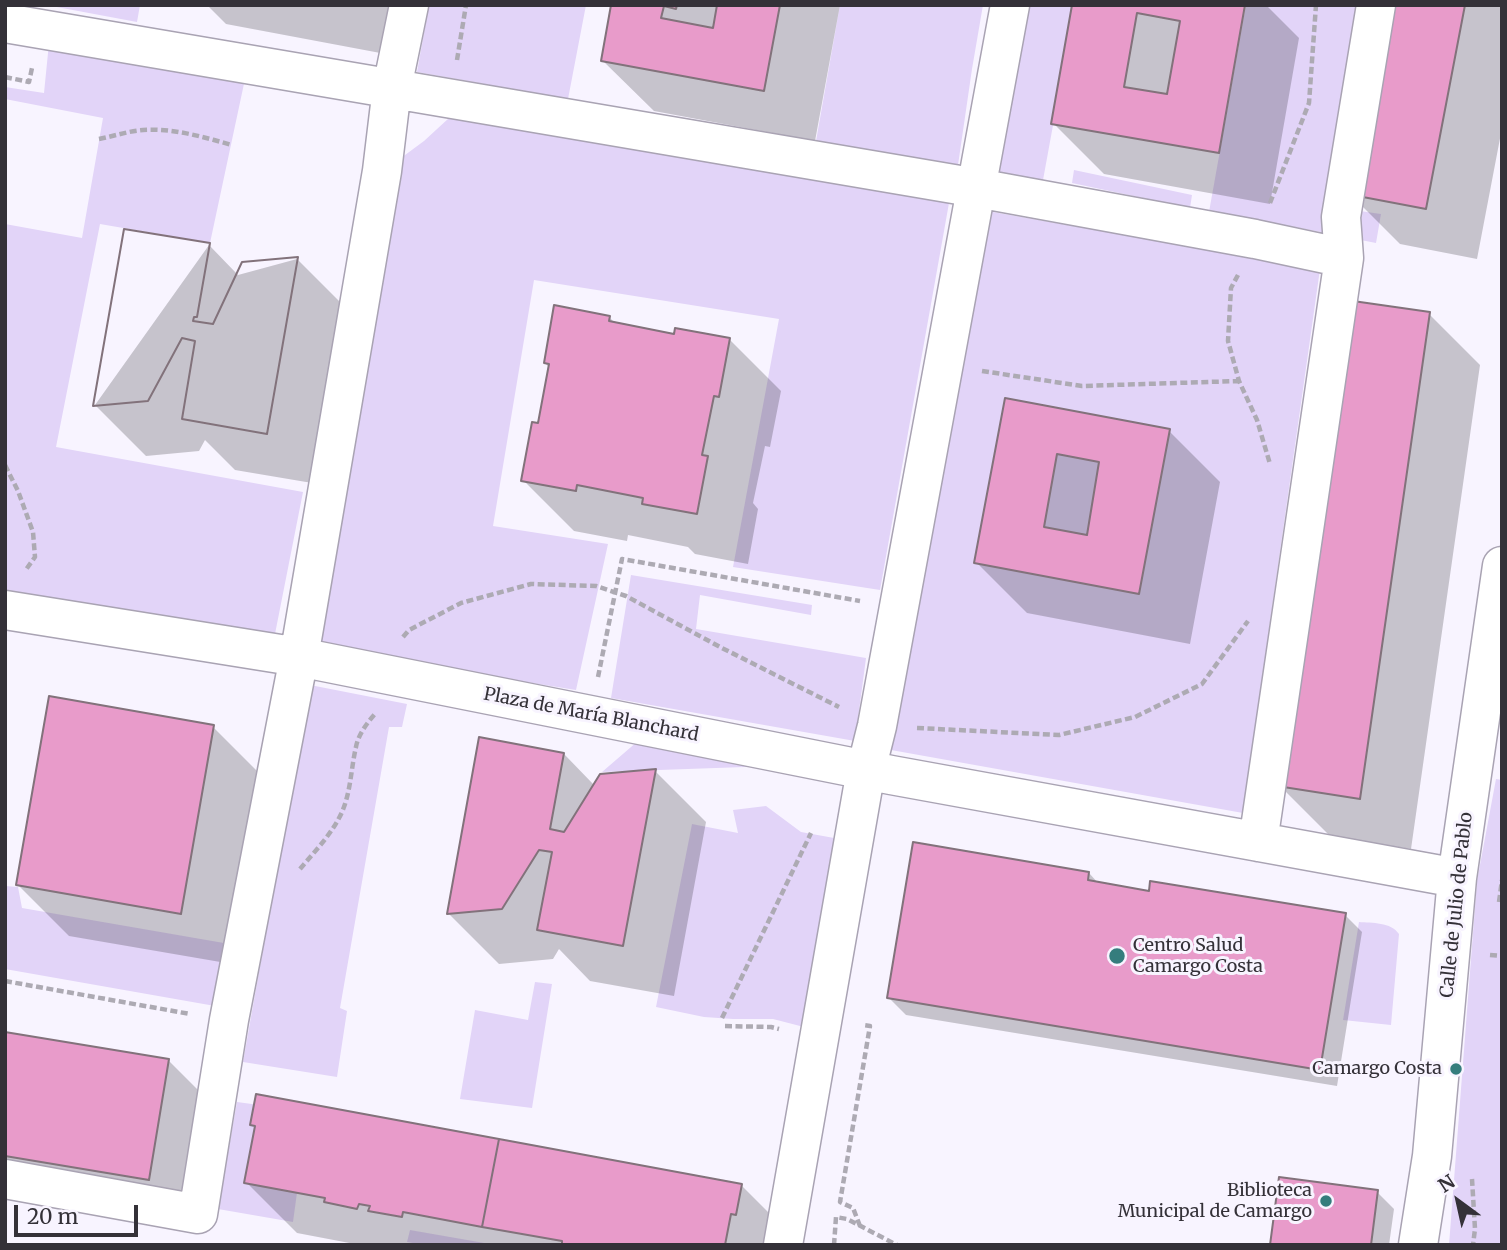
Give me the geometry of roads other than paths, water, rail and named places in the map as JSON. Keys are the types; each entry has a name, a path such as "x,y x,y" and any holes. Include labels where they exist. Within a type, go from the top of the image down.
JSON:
{"street":[{"path":"5,1179 198,1214 229,1020 299,657 382,171 392,88 409,5"},
{"path":"783,1245 866,770 877,726 1010,5"},
{"path":"1258,842 1344,258 1341,217 1376,5"},
{"path":"5,23 977,188 1344,258"},
{"name":"Calle de Julio de Pablo","path":"1418,1245 1432,1156 1457,878 1502,566"},
{"name":"Plaza de María Blanchard","path":"8,610 299,657 866,770 1457,878"}],"place":[{"name":"Centro Salud Camargo Costa","path":"1117,956"},
{"name":"Camargo Costa","path":"1456,1069"},
{"name":"Biblioteca Municipal de Camargo","path":"1326,1201"}]}
